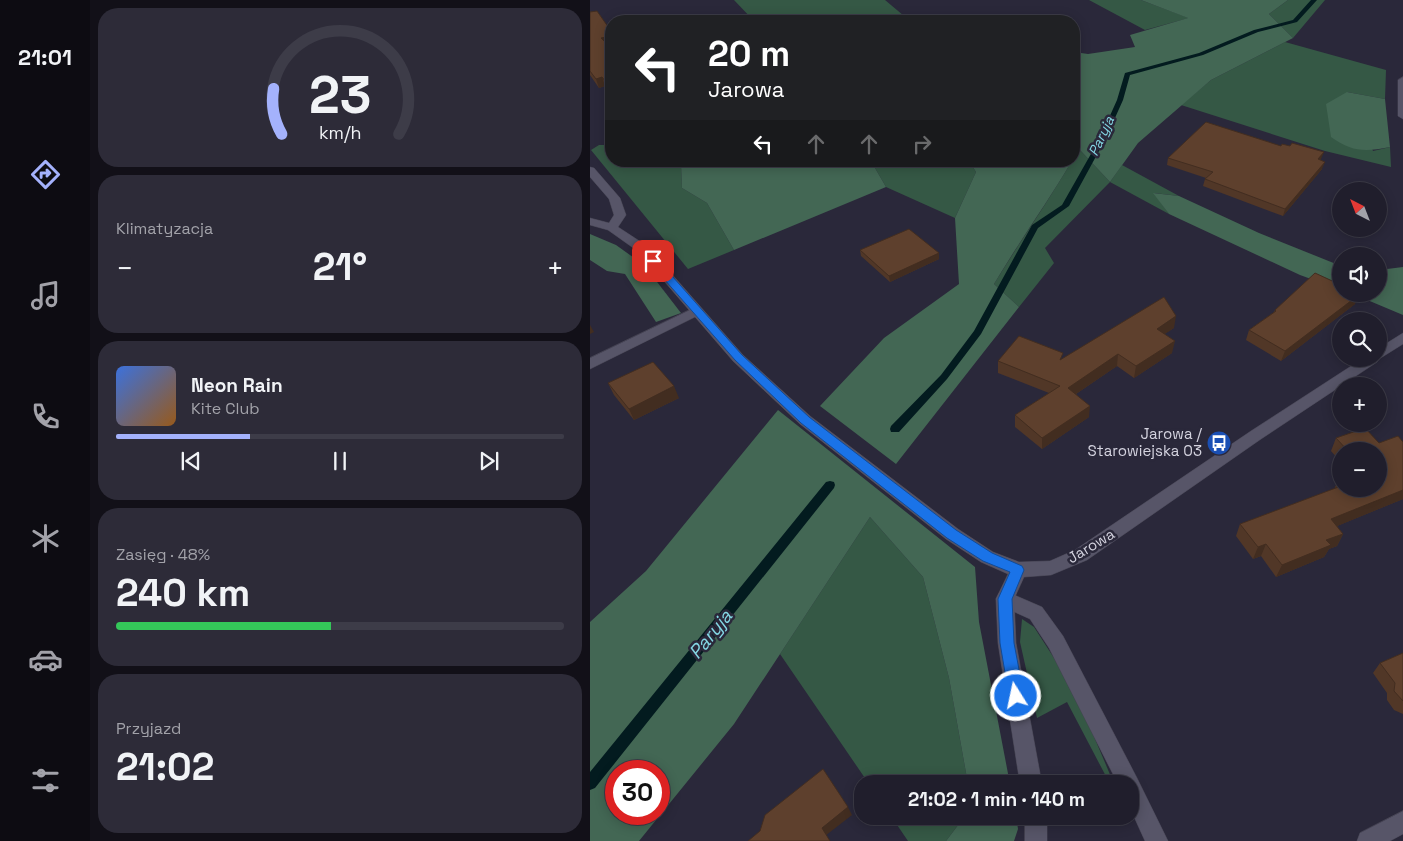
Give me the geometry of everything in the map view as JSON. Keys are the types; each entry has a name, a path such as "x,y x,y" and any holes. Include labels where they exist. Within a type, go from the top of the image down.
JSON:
{"street":[{"path":"1403,80 1403,116"},
{"path":"590,170 614,198 620,215 612,228"},
{"name":"Jarowa","path":"590,221 612,228 643,249 738,358 805,420 952,534 987,557 1018,570 1051,568 1081,555 1256,435 1360,367"},
{"path":"590,364 696,312"},
{"path":"1387,349 1403,338"},
{"path":"1018,570 1005,599 1007,643 1029,775"},
{"path":"1005,599 1036,613 1056,642 1125,775"},
{"path":"1139,804 1157,841"},
{"path":"1368,841 1403,822"},
{"path":"1036,825 1036,841"}],"green space":[{"path":"734,0 885,0 903,15 748,15"},
{"path":"1089,0 1141,0 1189,18 1145,30"},
{"path":"1141,0 1288,0 1269,14 1293,38 1211,80 1138,143 1110,182 1080,150 1080,53 1088,54 1135,47 1130,35 1188,18"},
{"path":"1288,0 1325,0 1293,38 1269,14"},
{"path":"1285,42 1386,70 1385,99 1347,92 1373,151 1390,147 1391,167 1325,151 1181,105 1211,80"},
{"path":"1347,92 1385,99 1390,147 1359,150 1346,146 1331,137 1326,104"},
{"path":"599,145 605,145 605,167 681,167 682,188 707,203 734,250 688,269 591,150"},
{"path":"1080,150 1110,182 1045,248 1054,263 1019,307 994,284 1068,167 1080,167"},
{"path":"1122,165 1179,196 1154,193 1169,214 1110,182"},
{"path":"681,167 874,167 886,187 734,250 707,203 682,188"},
{"path":"874,167 973,167 976,172 955,218 886,187"},
{"path":"973,167 1068,167 994,284 1019,307 896,464 820,406 884,338 959,284 955,218 976,172"},
{"path":"1153,193 1179,196 1259,233 1332,262 1332,287 1300,275 1169,214"},
{"path":"590,234 616,245 644,265 681,313 656,322 625,274 607,271 590,260"},
{"path":"1403,267 1403,315 1372,302 1387,302 1387,269"},
{"path":"778,410 975,567 979,622 1008,775 966,775 949,678 923,577 870,517 734,724 670,803 670,760 605,760 605,825 652,825 639,841 590,841 590,622 646,571"},
{"path":"870,517 923,577 949,678 966,775 863,775 780,654"},
{"path":"1022,619 1034,627 1074,689 1110,775 1105,775 1067,702 1037,718 1020,642"},
{"path":"897,825 958,825 946,841 908,841"},
{"path":"958,825 1017,825 1014,841 946,841"}],"building":[{"path":"597,11 605,22 605,37 601,38 605,42 605,81 602,77 596,79 590,71 590,12"},
{"path":"1206,122 1281,146 1282,144 1290,146 1292,143 1324,152 1318,159 1325,162 1285,209 1205,179 1213,172 1168,158"},
{"path":"909,229 939,253 889,276 860,250"},
{"path":"1315,273 1332,281 1332,302 1349,302 1336,312 1332,312 1332,315 1285,351 1249,330 1275,310"},
{"path":"1164,297 1176,316 1157,329 1175,341 1136,366 1118,354 1068,388 1090,406 1042,438 1015,415 1060,386 998,361 1019,336 1063,353 1060,360"},
{"path":"653,362 674,386 629,409 608,383"},
{"path":"1353,432 1369,432 1378,442 1340,442 1336,438"},
{"path":"1398,436 1403,442 1403,490 1387,496 1387,442 1382,442"},
{"path":"1332,489 1332,497 1386,497 1331,519 1343,534 1326,540 1331,545 1282,565 1266,544 1258,547 1240,524"},
{"path":"1403,653 1403,701 1394,691 1395,683 1380,663"},
{"path":"823,769 848,807 822,828 830,841 748,841 760,831 765,815"}],"waterway":[{"name":"Paryja","path":"895,429 944,377 978,332 1035,227 1065,206 1103,138 1120,100 1127,74 1201,54 1256,31 1295,21 1314,0"},
{"name":"Paryja","path":"590,783 830,485"}],"place":[{"name":"Jarowa / Starowiejska 03","path":"1219,443"}],"route":[{"path":"653,261 738,358 805,420 952,534 987,557 1018,570 1005,599 1007,643 1016,696"}]}
